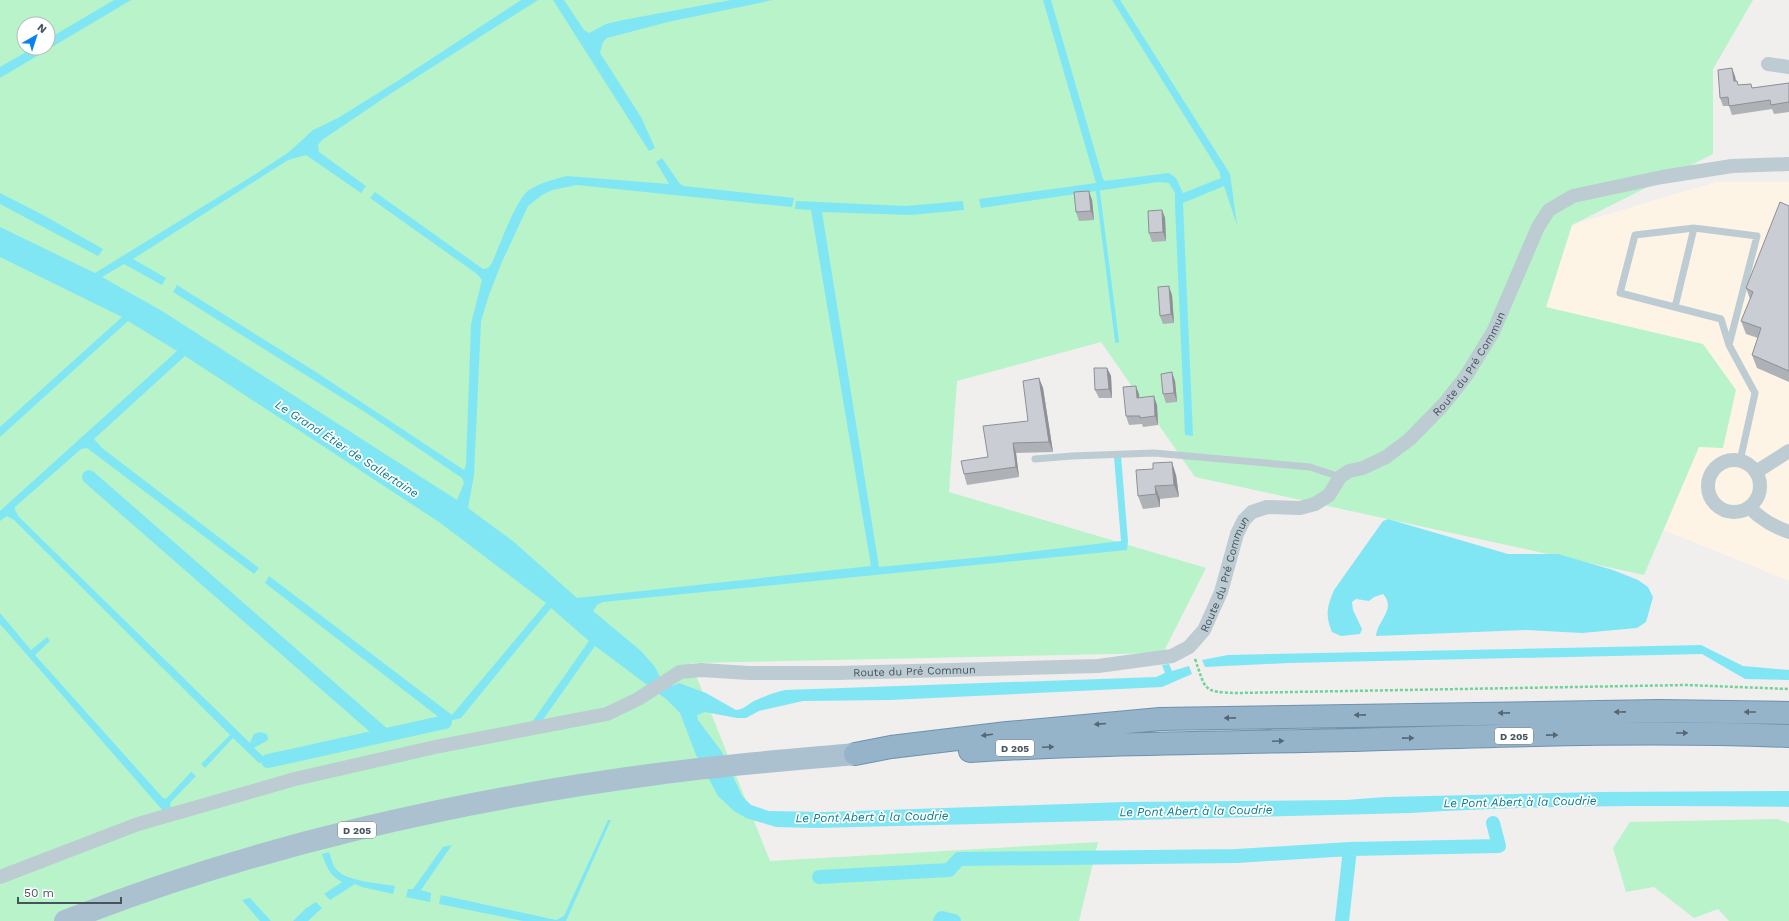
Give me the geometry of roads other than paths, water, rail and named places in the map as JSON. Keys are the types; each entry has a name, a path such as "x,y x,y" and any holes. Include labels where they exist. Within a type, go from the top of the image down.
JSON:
{"highway":[{"name":"D 205","path":"856,754 890,747 999,734 1160,719 1660,711 1789,713"},
{"name":"D 205","path":"856,754 892,756 1019,748 1600,734 1702,733 1789,736"}],"main road":[{"name":"D 205","path":"65,921 164,886 337,835 499,800 657,774 754,763 856,754"}],"street":[{"path":"1768,64 1789,67"},
{"name":"Route du Pré Commun","path":"0,877 138,824 294,779 434,747 607,714 638,700 674,674 686,670 749,673 837,673 1098,666 1172,656 1189,647 1198,638 1211,616 1221,592 1237,534 1244,520 1252,512 1267,507 1300,508 1315,504 1329,495 1340,477 1349,471 1363,468 1386,457 1410,439 1444,404 1466,376 1493,332 1538,227 1549,210 1573,196 1662,177 1732,166 1789,164"},
{"path":"1756,472 1789,451"},
{"path":"1734,460 1745,462 1756,472 1761,489 1758,499 1750,508 1740,512 1729,512 1719,508 1712,500 1708,490 1709,479 1714,469 1723,462 1734,460"},
{"path":"1750,508 1758,517 1773,526 1789,532"}],"lane":[{"path":"1675,307 1694,228"},
{"path":"1729,345 1757,236 1694,228 1635,235 1620,293 1721,319 1729,345 1755,393 1740,461"},
{"path":"1035,459 1072,456 1154,454 1310,467 1340,477"}],"water":[{"path":"114,0 131,0 56,45 56,34"},
{"path":"521,0 538,0 390,94 322,140 318,145 319,152 366,186 361,193 306,155 288,160 133,259 166,278 162,285 124,264 102,277 162,311 457,500 464,483 462,478 368,414 173,292 177,285 319,374 464,470 466,465 471,324 482,280 477,274 370,198 375,192 483,269 488,268 492,263 513,213 524,195 538,185 567,176 669,184 656,162 662,158 680,184 684,186 794,198 792,207 577,185 552,190 542,195 528,206 501,264 481,321 474,475 468,508 514,542 577,598 871,566 811,210 795,209 796,201 906,206 963,201 964,210 911,215 822,212 879,567 994,556 1121,541 1114,457 1121,456 1128,541 1127,550 603,602 597,605 593,611 641,651 655,667 660,677 672,686 679,683 706,693 736,710 741,709 765,696 785,690 1156,677 1165,673 1162,665 1169,664 1172,671 1189,666 1192,674 1162,687 890,700 803,701 759,711 746,718 737,718 705,712 697,715 698,720 722,752 742,796 751,805 769,811 826,812 1125,802 1346,800 1385,797 1600,792 1789,791 1789,807 1553,807 1411,813 816,828 776,827 746,818 734,811 718,796 696,755 680,713 666,699 595,646 542,721 532,722 589,641 551,608 461,718 445,722 265,583 269,576 452,715 546,603 439,522 185,356 94,439 102,448 259,568 254,574 87,448 81,449 15,507 15,510 19,517 250,743 254,734 259,732 267,734 268,740 254,748 268,761 259,763 233,738 205,768 201,764 230,735 14,520 7,516 0,521 0,511 177,351 128,321 0,437 0,427 122,317 0,257 0,227 95,273 254,175 289,152 313,130 338,118 399,80"},
{"path":"553,0 564,0 584,30 589,33 606,24 618,21 731,0 773,0 668,22 607,38 603,42 600,53 641,117 655,148 649,151"},
{"path":"1043,0 1051,0 1103,179 1105,181 1169,173 1176,178 1183,193 1221,178 1219,171 1112,0 1120,0 1230,174 1237,225 1224,186 1183,203 1193,436 1185,435 1175,193 1169,183 1158,182 981,208 979,199 1096,183"},
{"path":"19,56 37,56 0,78 0,67"},
{"path":"0,193 43,215 103,249 98,256 0,204"},
{"path":"1388,519 1508,554 1558,554 1613,570 1638,580 1648,587 1653,597 1646,622 1637,628 1582,633 1526,630 1376,636 1388,605 1387,599 1383,594 1374,597 1369,601 1356,599 1352,602 1353,610 1362,629 1360,634 1341,636 1332,632 1328,621 1328,611 1334,590 1383,521"},
{"path":"0,613 31,650 47,637 50,641 35,655 163,798 166,799 191,772 196,776 170,803 171,810 164,812 0,624"},
{"path":"1701,645 1743,666 1789,670 1789,680 1745,679 1702,654 1289,663 1205,667 1202,660 1228,655"},
{"path":"608,820 611,820 566,921 523,921 439,904 441,895 556,920 564,916"},
{"path":"452,845 421,890 431,893 430,902 406,897 408,889 413,889 443,847"},
{"path":"329,852 336,869 347,877 372,883 395,886 393,894 355,884 330,900 324,894 342,882 331,874 325,863 322,854"},
{"path":"250,898 271,921 260,921 242,900"},
{"path":"316,902 322,908 308,921 293,921 305,909"}],"waterway":[{"path":"1098,192 1117,341"},
{"path":"89,477 384,735"},
{"path":"268,761 445,722"},
{"path":"1350,849 1499,846 1493,823"},
{"path":"819,877 949,870 959,859 1237,856 1350,849 1342,921"},
{"path":"940,921 942,918 954,921"}],"water label":[{"name":"Le Grand Étier de Sallertaine","path":"347,449"},
{"name":"Le Pont Abert à la Coudrie","path":"1520,802"},
{"name":"Le Pont Abert à la Coudrie","path":"1196,811"},
{"name":"Le Pont Abert à la Coudrie","path":"872,817"}]}
